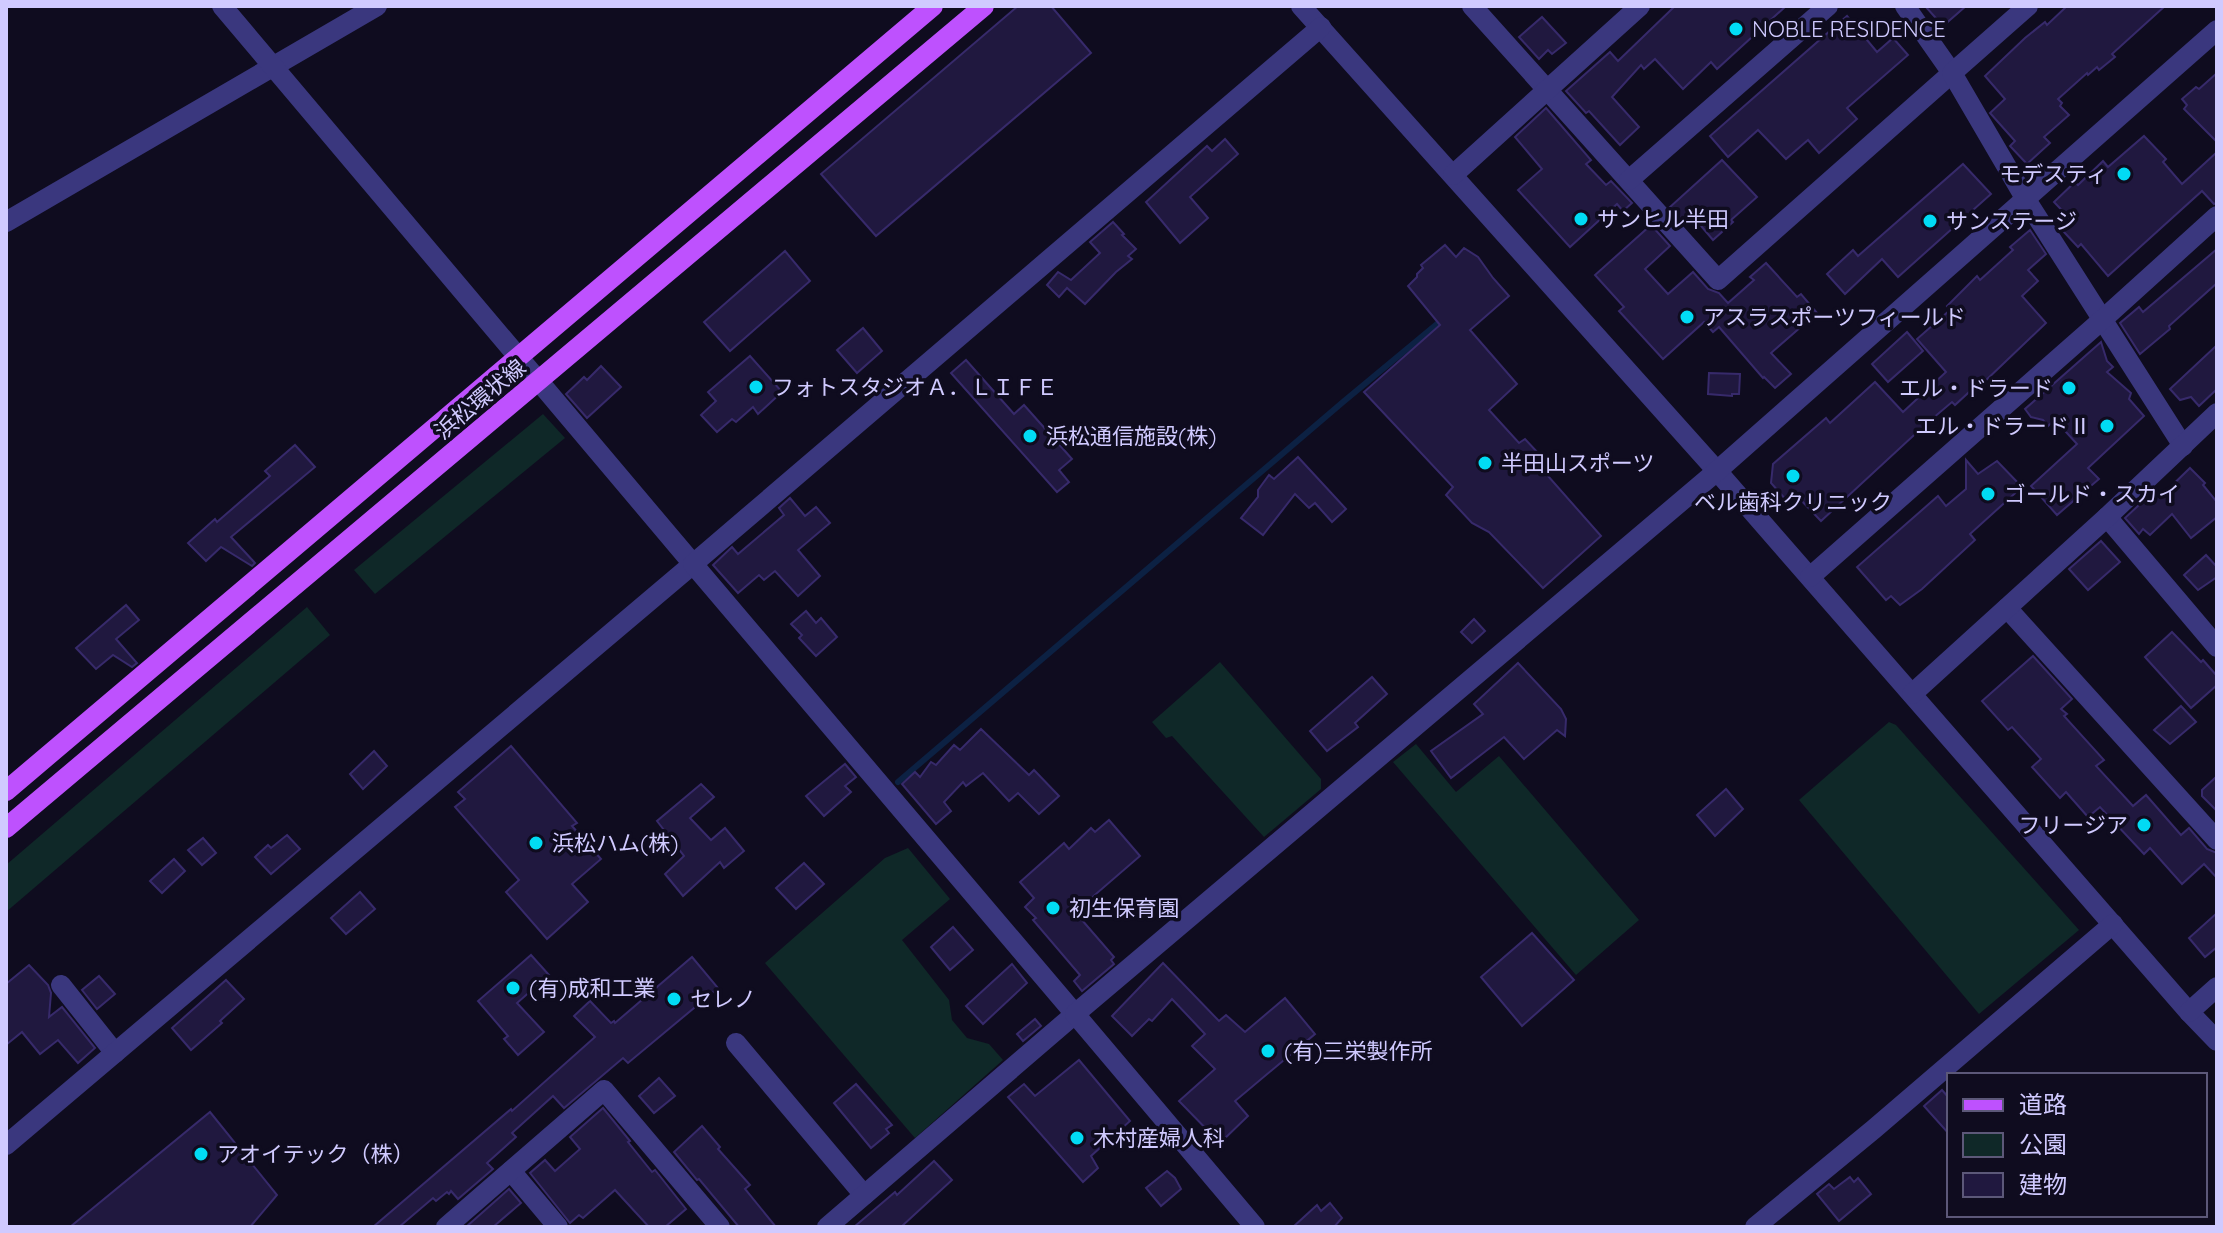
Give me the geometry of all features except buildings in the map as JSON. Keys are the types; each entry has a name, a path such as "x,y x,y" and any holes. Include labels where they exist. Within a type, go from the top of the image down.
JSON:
{"main road":[{"name":"浜松環状線","path":"6,791 933,6"},
{"name":"浜松環状線","path":"6,828 984,6"}],"street":[{"path":"222,6 1255,1227"},
{"path":"6,222 377,6"},
{"path":"1301,6 1717,471 2217,1041"},
{"path":"1472,6 1718,280 2028,6"},
{"path":"1453,175 1640,6"},
{"path":"1796,6 1809,22"},
{"path":"1629,180 1828,6"},
{"path":"1905,6 1952,73 2025,198 2183,446"},
{"path":"6,1145 1321,27"},
{"path":"827,1227 1717,471 2217,30"},
{"path":"1810,577 2217,216"},
{"path":"1912,694 2217,413"},
{"path":"2107,517 2217,647"},
{"path":"2007,608 2217,840"},
{"path":"1755,1227 2113,924"},
{"path":"61,985 115,1053"},
{"path":"2189,1012 2217,987"},
{"path":"736,1043 864,1195"},
{"path":"446,1227 604,1090 720,1227"},
{"path":"511,1171 558,1227"}],"green space":[{"path":"543,414 565,438 375,594 354,570"},
{"path":"307,607 330,635 6,912 6,865"},
{"path":"1220,662 1321,779 1321,789 1264,837 1172,736 1166,738 1152,722"},
{"path":"1889,722 1896,725 2079,930 1979,1014 1799,800"},
{"path":"1416,744 1456,792 1499,756 1639,920 1576,975 1393,762"},
{"path":"908,848 950,899 902,940 949,1000 952,1020 967,1038 989,1044 1003,1060 915,1138 765,963 885,858"}],"waterway":[{"path":"898,782 1443,319"}],"place":[{"name":"NOBLE RESIDENCE","path":"1736,29"},
{"name":"モデスティ","path":"2124,174"},
{"name":"サンヒル半田","path":"1581,219"},
{"name":"サンステージ","path":"1930,221"},
{"name":"アスラスポーツフィールド","path":"1687,317"},
{"name":"フォトスタジオＡ．ＬＩＦＥ","path":"756,387"},
{"name":"エル・ドラード","path":"2069,388"},
{"name":"エル・ドラードⅡ","path":"2107,426"},
{"name":"浜松通信施設(株)","path":"1030,436"},
{"name":"半田山スポーツ","path":"1485,463"},
{"name":"ベル歯科クリニック","path":"1793,476"},
{"name":"ゴールド・スカイ","path":"1988,494"},
{"name":"フリージア","path":"2144,825"},
{"name":"浜松ハム(株)","path":"536,843"},
{"name":"初生保育園","path":"1053,908"},
{"name":"(有)成和工業","path":"513,988"},
{"name":"セレノ","path":"674,999"},
{"name":"(有)三栄製作所","path":"1268,1051"},
{"name":"木村産婦人科","path":"1077,1138"},
{"name":"アオイテック（株）","path":"201,1154"}]}
